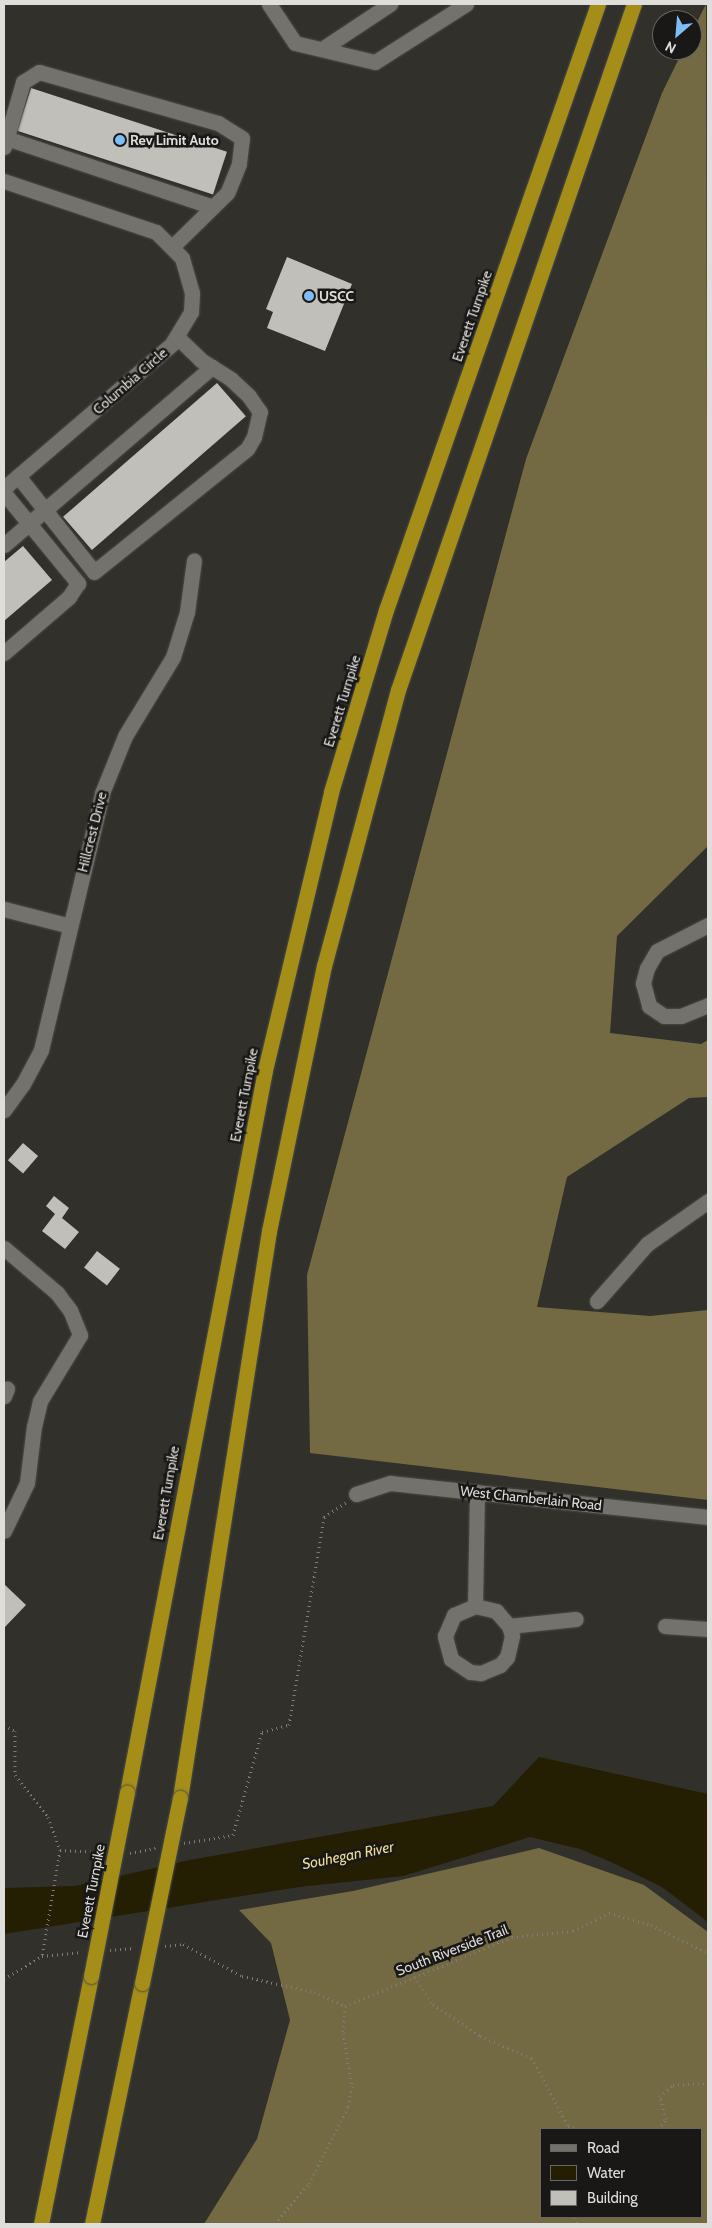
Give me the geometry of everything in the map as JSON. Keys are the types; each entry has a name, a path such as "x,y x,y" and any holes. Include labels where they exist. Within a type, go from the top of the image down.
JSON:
{"highway":[{"name":"Everett Turnpike","path":"41,2224 127,1793 265,1070 331,792 386,610 598,4"},
{"path":"92,2224 180,1798 269,1231 324,966 398,690 634,4"}],"street":[{"path":"269,4 294,42 375,62 466,4"},
{"path":"322,49 390,4"},
{"path":"173,246 227,194 239,164 242,138 218,123 39,72 23,82 5,142 213,207"},
{"name":"Columbia Circle","path":"4,181 156,232 173,246 189,274 192,293 191,312 177,337 155,362 4,488"},
{"path":"4,653 69,597 78,584 246,449 254,437 260,412 249,396 177,337"},
{"path":"4,545 212,367"},
{"path":"18,476 94,572"},
{"path":"4,493 78,584"},
{"name":"Hillcrest Drive","path":"4,1110 23,1084 41,1050 108,774 125,736 173,657 187,612 194,560"},
{"path":"4,909 70,926"},
{"path":"708,925 657,951 650,960 643,983 649,1006 664,1016 681,1016 708,1005"},
{"path":"597,1301 646,1244 708,1202"},
{"path":"4,1248 57,1293 72,1316 80,1336 40,1401 34,1426 28,1483 5,1526"},
{"name":"West Chamberlain Road","path":"356,1494 390,1483 708,1517"},
{"path":"475,1606 477,1492"},
{"path":"475,1606 496,1611 509,1626 511,1647 500,1665 481,1673 459,1667 446,1648 446,1631 454,1615 475,1606"},
{"path":"509,1626 576,1620"},
{"path":"664,1626 708,1629"}],"path":[{"path":"174,1845 233,1835 262,1732 289,1725 324,1517 356,1494"},
{"path":"4,1725 15,1731 15,1775 48,1817 60,1850 42,1956"},
{"path":"126,1853 165,1847"},
{"path":"60,1850 107,1852"},
{"name":"South Riverside Trail","path":"345,2006 512,1938 573,1931 609,1913 650,1925 708,1953"},
{"path":"155,1946 183,1944 242,1976 314,1992 345,2006 343,2033 352,2086 348,2108 308,2185 274,2224"},
{"path":"107,1950 136,1948"},
{"path":"4,1979 42,1956 88,1951"},
{"path":"414,1977 433,2004 480,2036 532,2058 567,2128"},
{"path":"659,2128 666,2119 660,2097 673,2085 703,2083 708,2086"}],"shaded area":[{"path":"706,4 708,846 617,936 610,1033 701,1044 708,1040 708,1097 689,1098 567,1177 537,1307 650,1316 708,1310 708,1500 310,1453 307,1275 526,459 662,93 678,60 702,60 702,12"},
{"path":"539,1848 644,1885 708,1932 708,2224 204,2224 257,2139 290,2020 271,1943 239,1910 353,1891"}],"water":[{"name":"Souhegan River","path":"539,1757 708,1794 708,1922 662,1887 611,1862 580,1849 530,1837 403,1876 299,1887 4,1934 4,1888 75,1886 190,1860 493,1806"}],"building":[{"name":"Rev Limit Auto","path":"31,88 227,152 213,194 17,131"},
{"name":"USCC","path":"287,257 352,284 325,351 267,328 273,312 266,309"},
{"path":"217,383 246,416 92,550 63,517"},
{"path":"23,546 52,580 4,621 4,562"},
{"path":"23,1143 38,1156 23,1173 8,1160"},
{"path":"54,1196 69,1208 62,1218 79,1232 65,1249 42,1231 55,1214 46,1206"},
{"path":"97,1251 120,1269 107,1285 84,1268"},
{"path":"4,1584 26,1605 4,1628"}],"place":[{"name":"Rev Limit Auto","path":"120,140"},
{"name":"USCC","path":"309,296"}]}
